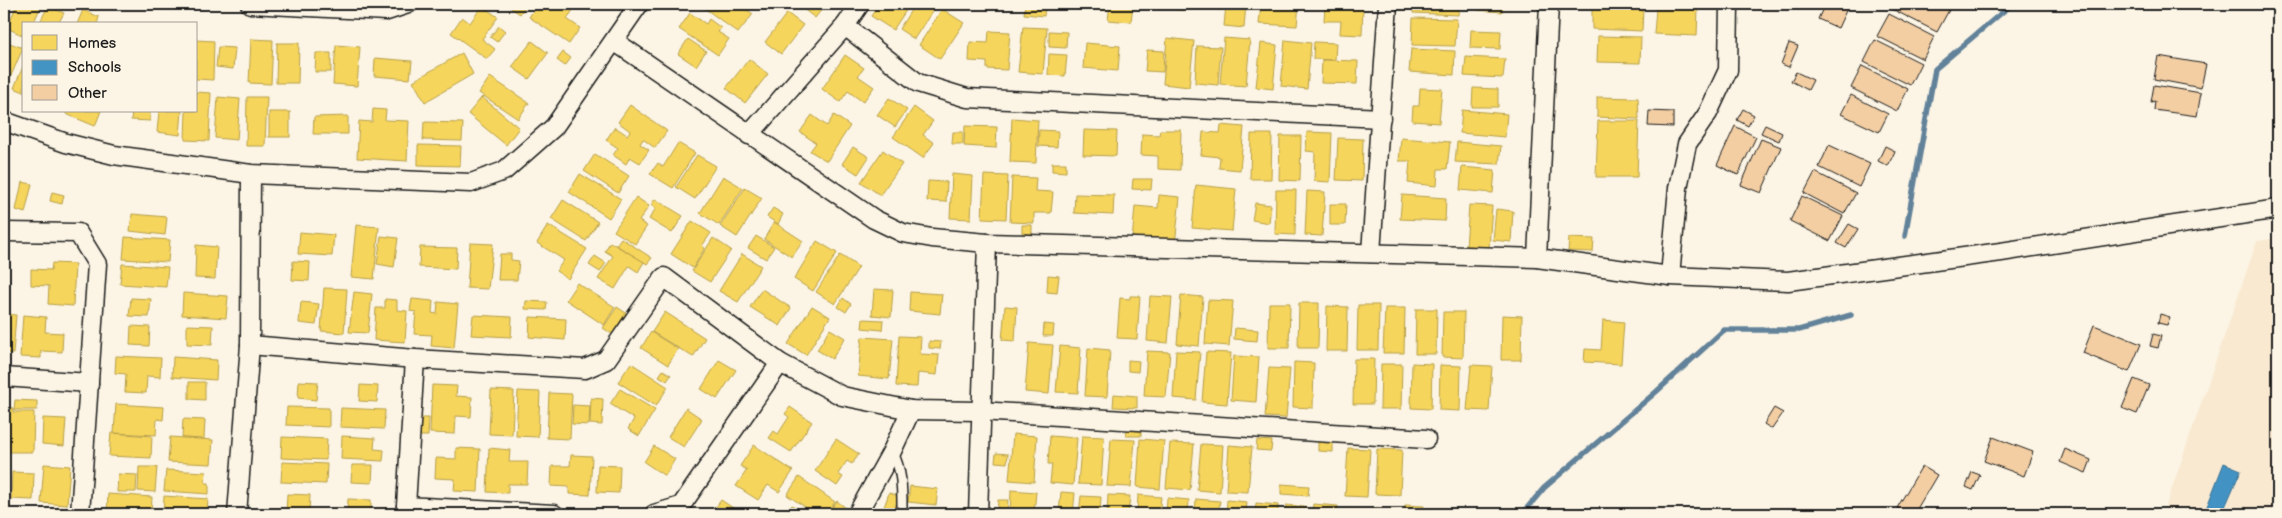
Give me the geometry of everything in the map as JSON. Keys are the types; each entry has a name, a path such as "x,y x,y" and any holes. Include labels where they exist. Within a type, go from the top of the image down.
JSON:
{"street":[{"path":"250,4 387,11 408,4"},
{"path":"4,121 66,143 114,155 251,174 471,183 504,171 554,127 639,4"},
{"path":"749,135 845,26 860,4"},
{"path":"1371,253 1388,4"},
{"path":"1537,258 1549,4"},
{"path":"1670,276 1678,188 1687,144 1708,113 1728,70 1729,4"},
{"path":"845,26 918,83 966,98 1380,118"},
{"path":"614,41 874,219 903,233 932,238 987,243 1537,258 1670,276 1788,281 2011,251 2278,209"},
{"path":"237,514 250,345 251,174"},
{"path":"4,232 78,233 97,264 80,514"},
{"path":"978,514 987,243"},
{"path":"250,345 415,359 585,369 606,360 664,277 780,363 842,396 911,410 980,411 1426,439"},
{"path":"415,359 405,510 554,514"},
{"path":"654,514 681,506 780,363"},
{"path":"4,377 89,383"},
{"path":"857,514 892,450 911,410"}],"lane":[{"path":"892,450 899,463 902,486 902,514"}],"shaded area":[{"path":"2278,238 2278,514 2163,514 2257,241"}],"building: Homes":[{"path":"17,4 42,4 34,22 22,22 22,35 7,28"},
{"path":"505,4 527,4 520,14"},
{"path":"538,4 544,4 552,10 556,4 577,4 567,19 580,28 569,44 529,17"},
{"path":"699,4 739,4 753,14 738,33"},
{"path":"797,4 826,4 815,18"},
{"path":"879,4 906,4 909,6 893,30 871,16"},
{"path":"915,4 932,4 936,6 914,39 899,29"},
{"path":"1025,4 1045,4 1044,16 1024,14"},
{"path":"1090,4 1107,4 1107,10 1089,9"},
{"path":"1110,4 1133,4 1131,22 1108,20"},
{"path":"1146,4 1184,4 1183,10 1146,8"},
{"path":"1204,4 1222,4 1221,10 1204,8"},
{"path":"1226,4 1246,4 1244,28 1224,26"},
{"path":"1261,4 1299,4 1297,26 1259,24"},
{"path":"1325,4 1363,4 1362,35 1340,34 1341,21 1324,21"},
{"path":"1414,4 1459,4 1458,15 1413,13"},
{"path":"1479,4 1503,4 1502,12 1478,10"},
{"path":"48,6 64,13 59,22 40,22"},
{"path":"482,6 498,17 482,39 495,49 487,59 451,33 462,17 470,23"},
{"path":"1592,7 1643,9 1642,31 1592,29"},
{"path":"1656,8 1698,9 1697,36 1654,34"},
{"path":"942,9 964,23 940,59 919,45"},
{"path":"83,10 99,17 98,22 78,22"},
{"path":"690,13 706,24 709,19 721,28 718,32 729,39 718,55 679,29"},
{"path":"787,13 803,25 781,54 765,42"},
{"path":"1413,18 1457,19 1455,46 1412,45"},
{"path":"499,26 505,31 497,42 490,37"},
{"path":"1023,27 1047,28 1043,74 1018,72"},
{"path":"1471,30 1501,31 1500,49 1470,48"},
{"path":"989,31 1010,32 1007,70 987,69 987,62 969,61 970,42 988,43"},
{"path":"1049,31 1067,32 1066,48 1049,47"},
{"path":"1598,36 1641,37 1640,63 1597,62"},
{"path":"1167,38 1194,41 1189,87 1163,84"},
{"path":"1224,38 1250,40 1246,86 1220,84"},
{"path":"251,39 273,40 271,84 249,83"},
{"path":"688,39 706,51 696,66 678,54"},
{"path":"198,40 214,41 213,80 198,79"},
{"path":"1285,40 1311,43 1307,89 1281,86"},
{"path":"532,41 548,53 529,79 512,67"},
{"path":"7,42 22,48 4,92 4,49"},
{"path":"1314,42 1336,43 1335,60 1313,59"},
{"path":"277,43 299,43 298,83 276,83"},
{"path":"1085,43 1120,46 1118,71 1083,68"},
{"path":"1261,43 1277,45 1273,89 1256,87"},
{"path":"336,45 360,47 357,86 333,84"},
{"path":"1197,46 1221,47 1218,85 1195,83"},
{"path":"218,47 235,48 233,69 216,67"},
{"path":"1411,49 1455,51 1454,75 1409,72"},
{"path":"1147,50 1164,51 1163,72 1145,71"},
{"path":"563,52 571,58 565,66 557,60"},
{"path":"316,53 331,53 331,72 315,72"},
{"path":"462,53 473,74 425,102 413,81"},
{"path":"1049,54 1067,55 1065,76 1048,75"},
{"path":"845,55 864,68 858,76 874,87 863,102 848,91 840,102 822,89"},
{"path":"1466,57 1505,59 1503,78 1464,76"},
{"path":"375,58 412,61 410,79 374,76"},
{"path":"749,59 768,74 745,103 726,88"},
{"path":"1322,60 1358,61 1357,84 1321,83"},
{"path":"22,69 22,91 14,88"},
{"path":"490,77 529,103 518,119 479,93"},
{"path":"1420,88 1442,89 1439,123 1412,121 1413,106 1419,106"},
{"path":"1473,88 1498,89 1498,107 1472,107"},
{"path":"198,92 211,93 209,141 185,140 186,112 198,112"},
{"path":"218,97 240,99 237,140 215,138"},
{"path":"247,97 267,97 265,146 246,146"},
{"path":"482,97 519,128 506,145 468,114"},
{"path":"1597,97 1638,98 1639,119 1597,117"},
{"path":"889,98 907,110 895,127 877,115"},
{"path":"630,105 667,131 655,148 643,139 640,144 649,150 640,163 630,157 626,164 613,155 618,148 606,140 615,127 627,135 630,131 618,122"},
{"path":"914,107 933,121 923,135 934,143 923,158 893,137"},
{"path":"373,109 386,110 385,120 409,121 407,161 357,158 359,121 372,122"},
{"path":"1462,110 1507,114 1505,137 1460,133"},
{"path":"67,112 101,112 95,126 66,114"},
{"path":"132,112 150,112 150,121 131,120"},
{"path":"159,112 182,112 180,135 157,132"},
{"path":"269,112 290,112 290,137 269,137"},
{"path":"812,115 827,126 834,115 850,126 827,161 810,151 816,143 800,132"},
{"path":"348,116 348,134 313,134 314,117"},
{"path":"1012,118 1038,120 1036,163 1010,162"},
{"path":"1598,121 1639,121 1637,177 1596,177"},
{"path":"424,122 463,123 462,141 423,140"},
{"path":"1221,125 1244,127 1240,170 1219,168 1220,157 1201,155 1203,132 1220,133"},
{"path":"965,126 997,127 996,148 964,146"},
{"path":"1039,130 1058,131 1057,147 1038,146"},
{"path":"1084,130 1117,131 1116,156 1083,155"},
{"path":"1160,130 1181,130 1180,170 1158,169 1158,156 1141,155 1142,134 1159,135"},
{"path":"953,132 963,132 963,144 952,144"},
{"path":"1307,132 1332,133 1330,182 1314,181 1315,152 1306,151"},
{"path":"1251,134 1272,134 1271,179 1250,179"},
{"path":"1280,136 1301,136 1300,181 1279,180"},
{"path":"1338,138 1363,139 1362,181 1336,180"},
{"path":"1401,138 1450,142 1447,169 1438,169 1437,186 1408,183 1410,161 1399,161"},
{"path":"1457,142 1501,146 1499,164 1455,162"},
{"path":"678,143 695,153 673,188 650,174 658,163 663,167"},
{"path":"418,145 461,146 460,166 418,165"},
{"path":"853,147 869,157 858,174 842,164"},
{"path":"883,150 902,164 880,195 861,182"},
{"path":"595,154 629,176 618,193 584,171"},
{"path":"697,155 716,166 695,199 676,187"},
{"path":"1052,163 1066,163 1066,172 1052,171"},
{"path":"1462,167 1495,170 1493,193 1460,190"},
{"path":"580,174 621,199 609,218 569,192"},
{"path":"952,174 973,176 971,219 950,218"},
{"path":"984,175 1008,176 1006,219 982,218"},
{"path":"723,176 743,188 719,225 700,213"},
{"path":"1012,177 1036,178 1035,191 1053,192 1051,213 1034,213 1034,223 1010,222"},
{"path":"1133,179 1152,179 1151,190 1132,189"},
{"path":"928,181 947,182 946,202 927,201"},
{"path":"22,182 32,184 25,213 16,210"},
{"path":"1196,185 1236,189 1232,231 1192,228"},
{"path":"745,188 762,198 737,237 720,226"},
{"path":"1276,190 1296,190 1295,235 1275,234"},
{"path":"1307,191 1325,192 1322,236 1305,235"},
{"path":"52,192 64,195 62,204 50,201"},
{"path":"1075,194 1114,195 1113,215 1074,213"},
{"path":"1159,195 1180,197 1175,245 1132,241 1135,206 1158,208"},
{"path":"1402,195 1446,198 1445,221 1400,219"},
{"path":"636,197 649,206 639,221 647,226 635,244 614,231"},
{"path":"655,199 683,216 672,233 649,219 656,208 651,205"},
{"path":"563,200 598,222 586,241 551,219"},
{"path":"1255,203 1271,205 1269,223 1252,220"},
{"path":"1330,204 1346,204 1345,225 1330,225"},
{"path":"1469,205 1492,206 1489,248 1466,247"},
{"path":"773,208 783,214 778,224 767,217"},
{"path":"1496,209 1513,211 1511,242 1493,240"},
{"path":"132,214 167,217 165,235 130,231"},
{"path":"692,221 711,233 702,246 705,248 693,268 671,254"},
{"path":"774,222 803,241 792,257 764,239"},
{"path":"356,225 379,227 374,279 351,277"},
{"path":"548,225 587,249 568,279 556,271 564,260 537,243"},
{"path":"1022,225 1032,225 1032,234 1022,233"},
{"path":"300,232 334,235 332,256 298,254"},
{"path":"381,236 398,238 394,267 377,264"},
{"path":"756,236 774,247 766,259 748,248"},
{"path":"125,237 170,240 168,262 123,259"},
{"path":"621,238 652,258 647,264 616,245"},
{"path":"713,238 731,250 710,282 692,271"},
{"path":"1569,238 1594,239 1593,252 1568,251"},
{"path":"817,241 837,253 813,291 794,279"},
{"path":"610,242 644,262 638,272 629,266 615,289 598,279 613,256 605,251"},
{"path":"470,243 493,244 488,289 467,288"},
{"path":"196,245 217,247 215,279 195,278"},
{"path":"420,247 457,248 456,269 419,267"},
{"path":"500,254 511,254 511,260 519,261 517,280 498,280"},
{"path":"742,254 761,266 738,302 719,291"},
{"path":"840,255 859,267 835,304 816,292"},
{"path":"595,256 606,263 600,272 589,265"},
{"path":"4,257 7,257 5,303 4,303"},
{"path":"293,261 310,262 309,281 292,280"},
{"path":"52,263 75,264 73,306 48,304 49,286 31,285 31,269 51,270"},
{"path":"122,264 168,267 166,287 120,284"},
{"path":"1048,275 1059,276 1057,293 1047,292"},
{"path":"577,283 615,307 604,325 566,300"},
{"path":"324,288 347,289 344,333 321,331"},
{"path":"762,289 791,308 780,326 750,307"},
{"path":"874,289 893,290 891,317 872,315"},
{"path":"354,292 372,294 368,333 349,332"},
{"path":"910,292 942,294 940,314 909,311"},
{"path":"183,293 228,296 226,318 182,315"},
{"path":"1181,295 1203,297 1199,346 1177,344"},
{"path":"1130,296 1140,296 1137,339 1117,338 1120,298 1130,299"},
{"path":"1150,296 1172,297 1168,343 1147,341"},
{"path":"131,298 151,299 149,317 129,316"},
{"path":"843,298 851,304 846,312 838,307"},
{"path":"385,299 397,300 397,310 407,311 405,342 374,340 376,308 385,308"},
{"path":"412,299 433,301 432,313 437,314 438,302 458,304 454,348 431,346 432,335 414,334 416,312 410,311"},
{"path":"1208,300 1233,301 1229,346 1205,344"},
{"path":"526,301 547,302 546,310 525,309"},
{"path":"301,302 319,304 316,325 299,323"},
{"path":"1269,303 1290,303 1289,348 1268,348"},
{"path":"1299,303 1319,303 1318,348 1298,348"},
{"path":"1358,305 1379,305 1378,350 1357,350"},
{"path":"812,306 830,317 806,355 788,344"},
{"path":"1005,306 1017,307 1015,341 1002,340"},
{"path":"1327,306 1348,307 1347,351 1326,351"},
{"path":"617,307 626,313 612,334 603,328"},
{"path":"1385,308 1405,308 1404,353 1383,353"},
{"path":"1416,309 1437,309 1436,354 1415,354"},
{"path":"665,312 705,338 693,357 652,332"},
{"path":"1443,312 1464,312 1463,358 1442,357"},
{"path":"4,314 16,315 13,354 4,353"},
{"path":"23,315 46,317 45,332 63,333 62,352 41,351 41,358 20,357"},
{"path":"473,315 512,317 511,337 471,335"},
{"path":"1502,315 1522,316 1521,360 1501,360"},
{"path":"530,317 566,319 565,340 529,337"},
{"path":"863,319 883,320 882,330 862,328"},
{"path":"1603,320 1624,322 1621,364 1584,362 1585,349 1601,350"},
{"path":"1044,324 1054,325 1053,336 1043,336"},
{"path":"187,325 213,326 212,345 187,344"},
{"path":"131,326 150,327 149,346 130,345"},
{"path":"1235,328 1258,330 1257,341 1234,339"},
{"path":"830,329 845,338 832,359 817,350"},
{"path":"651,332 678,349 668,365 641,348"},
{"path":"899,336 921,337 920,354 939,355 937,375 918,373 917,387 896,386"},
{"path":"862,337 893,339 889,379 858,376"},
{"path":"929,341 941,342 940,349 929,348"},
{"path":"1029,343 1053,345 1049,394 1025,392"},
{"path":"1060,346 1081,348 1078,393 1056,392"},
{"path":"1088,348 1110,350 1107,397 1085,396"},
{"path":"1147,351 1170,352 1166,397 1144,396"},
{"path":"1176,351 1200,352 1196,400 1173,398"},
{"path":"1206,352 1231,353 1227,404 1202,402"},
{"path":"116,356 161,358 160,377 147,376 146,393 125,392 126,374 115,373"},
{"path":"1234,356 1259,357 1256,402 1231,400"},
{"path":"173,357 217,360 216,380 172,377"},
{"path":"1354,359 1374,359 1373,404 1353,404"},
{"path":"719,360 736,370 717,399 701,389"},
{"path":"1128,360 1139,361 1138,372 1128,371"},
{"path":"1294,362 1314,363 1313,408 1293,407"},
{"path":"631,363 668,387 656,406 618,382"},
{"path":"1412,363 1432,364 1431,409 1411,408"},
{"path":"1381,364 1402,364 1401,409 1380,409"},
{"path":"1440,365 1461,366 1460,411 1439,410"},
{"path":"1471,365 1492,366 1489,411 1467,410"},
{"path":"1269,368 1290,369 1286,418 1265,417"},
{"path":"663,370 671,375 667,381 659,376"},
{"path":"299,381 318,382 316,400 298,398"},
{"path":"189,382 205,382 205,400 189,399"},
{"path":"360,385 378,386 377,402 359,401"},
{"path":"432,385 457,386 456,396 472,397 471,417 456,416 455,434 430,433"},
{"path":"620,389 655,410 639,436 628,429 634,419 610,404"},
{"path":"491,390 514,391 512,435 489,434"},
{"path":"518,391 540,392 538,437 516,436"},
{"path":"549,393 572,394 570,439 547,438"},
{"path":"1114,394 1137,396 1137,408 1113,407"},
{"path":"591,398 603,399 602,425 590,424"},
{"path":"15,400 37,401 37,410 14,410"},
{"path":"116,404 164,407 163,420 157,419 156,435 114,433"},
{"path":"573,405 590,406 589,425 572,424"},
{"path":"4,407 13,408 13,412 34,412 33,452 4,452"},
{"path":"287,407 329,408 329,427 286,425"},
{"path":"790,407 812,422 791,452 769,438 774,431 778,434 789,417 785,414"},
{"path":"341,408 385,410 384,429 340,427"},
{"path":"686,408 702,419 684,447 668,437"},
{"path":"43,418 66,419 64,446 42,444"},
{"path":"421,418 429,418 428,436 420,436"},
{"path":"183,419 205,420 204,439 182,438"},
{"path":"1127,426 1141,427 1141,436 1126,436"},
{"path":"111,433 152,436 151,458 109,456"},
{"path":"1013,434 1037,436 1034,482 1009,480"},
{"path":"342,436 375,438 374,449 384,450 383,461 341,459"},
{"path":"1050,436 1077,438 1073,485 1050,483 1052,464 1048,464"},
{"path":"1082,436 1104,437 1101,485 1078,484"},
{"path":"170,437 213,440 211,464 168,462"},
{"path":"282,437 327,439 326,460 281,458"},
{"path":"836,439 859,454 852,464 847,461 838,474 843,477 837,486 815,471"},
{"path":"1111,439 1135,440 1131,487 1107,486"},
{"path":"1140,439 1164,441 1160,489 1137,487"},
{"path":"1257,440 1272,441 1271,451 1256,450"},
{"path":"1318,441 1333,441 1333,452 1318,451"},
{"path":"1170,443 1194,444 1190,490 1166,488"},
{"path":"1201,444 1223,445 1220,492 1197,490"},
{"path":"754,445 793,471 779,492 768,485 758,500 736,486 747,470 740,466"},
{"path":"1229,445 1252,447 1248,492 1226,491"},
{"path":"654,446 675,459 665,476 644,462"},
{"path":"456,448 480,449 478,492 454,491 455,479 435,478 436,458 456,459"},
{"path":"489,448 510,450 509,462 528,462 527,484 508,484 508,493 487,492"},
{"path":"1348,448 1370,449 1367,497 1345,496"},
{"path":"1377,449 1402,450 1400,495 1375,494"},
{"path":"996,453 1008,454 1007,463 995,462"},
{"path":"571,455 592,456 590,495 569,494 569,487 551,486 552,466 570,466"},
{"path":"282,462 327,464 326,484 281,482"},
{"path":"44,464 70,466 67,505 41,503"},
{"path":"352,465 373,465 372,483 351,482"},
{"path":"598,465 620,466 619,493 597,492"},
{"path":"139,467 157,467 155,492 138,491"},
{"path":"166,470 206,472 205,483 209,483 209,494 164,491"},
{"path":"12,472 34,473 33,500 11,499"},
{"path":"118,474 137,475 136,492 117,492"},
{"path":"799,477 835,502 827,514 816,514 787,495"},
{"path":"1281,484 1309,486 1308,496 1281,494"},
{"path":"910,486 938,489 936,505 908,502"},
{"path":"1011,490 1036,492 1034,514 1010,514"},
{"path":"1061,492 1075,493 1073,514 1059,514"},
{"path":"889,493 899,496 894,510 884,507"},
{"path":"108,494 152,497 151,514 107,514"},
{"path":"287,494 310,495 309,514 286,513"},
{"path":"1108,495 1130,496 1128,514 1107,514"},
{"path":"1138,495 1161,497 1159,514 1137,514"},
{"path":"164,496 208,499 207,514 163,514"},
{"path":"1081,496 1101,497 1100,514 1079,514"},
{"path":"1167,498 1189,500 1188,514 1166,514"},
{"path":"348,499 371,500 371,514 347,514"},
{"path":"1196,499 1220,501 1218,514 1195,514"},
{"path":"721,500 742,514 711,514"},
{"path":"998,500 1008,500 1007,514 997,514"},
{"path":"1227,500 1247,502 1246,514 1226,514"},
{"path":"837,501 846,508 842,514 831,509"},
{"path":"1256,503 1278,505 1278,514 1255,514"},
{"path":"1313,504 1338,506 1337,514 1312,514"},
{"path":"792,505 805,514 785,514"},
{"path":"1286,505 1305,507 1305,514 1285,514"},
{"path":"1405,505 1424,506 1423,514 1404,514"},
{"path":"1371,509 1395,511 1395,514 1370,514"},
{"path":"1433,509 1452,509 1452,514 1433,514"},
{"path":"1343,510 1364,512 1364,514 1342,514"}],"building: Schools":[{"path":"2224,463 2241,470 2222,514 2204,514"}],"building: Other":[{"path":"1825,4 1849,4 1838,28 1818,19"},
{"path":"1894,4 1937,4 1949,10 1937,32 1892,9"},
{"path":"1889,14 1934,37 1923,59 1877,36"},
{"path":"1875,40 1921,63 1910,85 1864,62"},
{"path":"1789,43 1798,46 1789,67 1781,64"},
{"path":"2158,56 2206,64 2201,88 2154,79"},
{"path":"1862,66 1908,89 1897,111 1851,88"},
{"path":"1796,72 1813,80 1808,90 1791,81"},
{"path":"2154,85 2201,93 2197,116 2154,110 2155,101 2151,102"},
{"path":"1851,95 1888,114 1879,132 1841,114"},
{"path":"1743,109 1754,115 1748,126 1737,120"},
{"path":"1649,111 1673,112 1673,127 1648,126"},
{"path":"1765,125 1782,133 1779,141 1761,133"},
{"path":"1735,126 1756,137 1738,175 1717,165"},
{"path":"1761,139 1781,147 1761,193 1741,185"},
{"path":"1829,145 1870,164 1859,187 1819,167"},
{"path":"1885,146 1895,151 1888,166 1878,161"},
{"path":"1815,172 1856,193 1844,214 1804,193"},
{"path":"1802,196 1843,216 1830,241 1790,221"},
{"path":"1849,224 1858,229 1846,248 1837,243"},
{"path":"2160,314 2170,317 2167,325 2158,323"},
{"path":"2094,325 2141,344 2129,372 2083,353"},
{"path":"2153,334 2161,336 2158,348 2150,346"},
{"path":"2134,379 2149,385 2137,414 2122,408"},
{"path":"1774,408 1783,413 1772,429 1764,424"},
{"path":"1993,437 2033,452 2024,476 1984,461"},
{"path":"2065,449 2091,460 2086,473 2060,462"},
{"path":"1922,466 1937,475 1914,514 1909,514 1897,508"},
{"path":"1972,472 1980,475 1973,490 1966,487"}],"waterway":[{"path":"1905,236 1935,69 2012,4"},
{"path":"1522,514 1544,488 1656,392 1724,330 1799,330 1851,315"}]}
